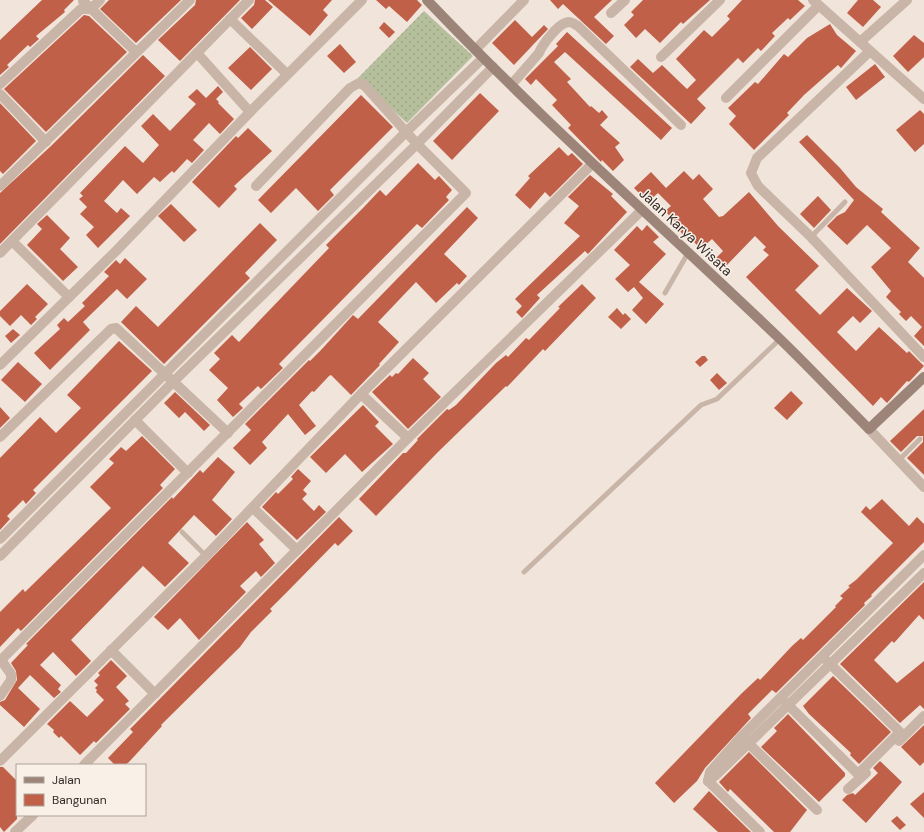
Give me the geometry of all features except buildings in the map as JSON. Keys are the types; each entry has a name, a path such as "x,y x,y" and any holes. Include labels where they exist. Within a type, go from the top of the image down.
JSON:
{"street":[{"path":"0,84 85,5 100,0"},
{"path":"0,186 190,0"},
{"path":"0,253 249,0"},
{"path":"0,366 116,252 287,74 362,0"},
{"name":"Jalan Karya Wisata","path":"427,0 493,68 510,82 592,164 780,339 869,429 898,461 922,482"},
{"path":"475,50 524,0"},
{"path":"612,13 625,0"},
{"path":"661,57 720,0"},
{"path":"860,42 907,0"},
{"path":"726,98 815,3 924,100"},
{"path":"85,5 136,52"},
{"path":"230,19 287,74"},
{"path":"510,82 535,50 541,48 564,23 570,22 578,26 681,125"},
{"path":"869,52 757,158 751,173 758,186 811,237 924,357"},
{"path":"197,53 250,112"},
{"path":"0,540 406,132 483,58"},
{"path":"1,554 174,381 418,144 493,68"},
{"path":"0,696 12,680 11,674 1,660 466,193 406,132 364,85 355,84 256,186"},
{"path":"0,94 46,142"},
{"path":"0,761 206,556 361,394 592,164"},
{"path":"85,764 408,438 642,210"},
{"path":"12,241 69,297"},
{"path":"0,437 111,329 116,328 228,433"},
{"path":"869,429 924,377"},
{"path":"361,394 408,438"},
{"path":"135,420 188,473"},
{"path":"253,508 297,550"},
{"path":"760,832 708,781 715,776 782,698 924,555"},
{"path":"745,741 789,706 924,573"},
{"path":"112,650 156,694"},
{"path":"782,698 858,774 900,732 823,657"},
{"path":"848,789 924,716"},
{"path":"745,741 817,810"},
{"path":"15,832 32,816"}],"lane":[{"path":"811,237 845,202"},
{"path":"665,293 688,253"},
{"path":"524,572 701,405 717,399 780,339"},
{"path":"898,461 920,440"},
{"path":"182,532 206,556"}],"green space":[{"path":"424,11 473,56 407,123 358,78"}]}
